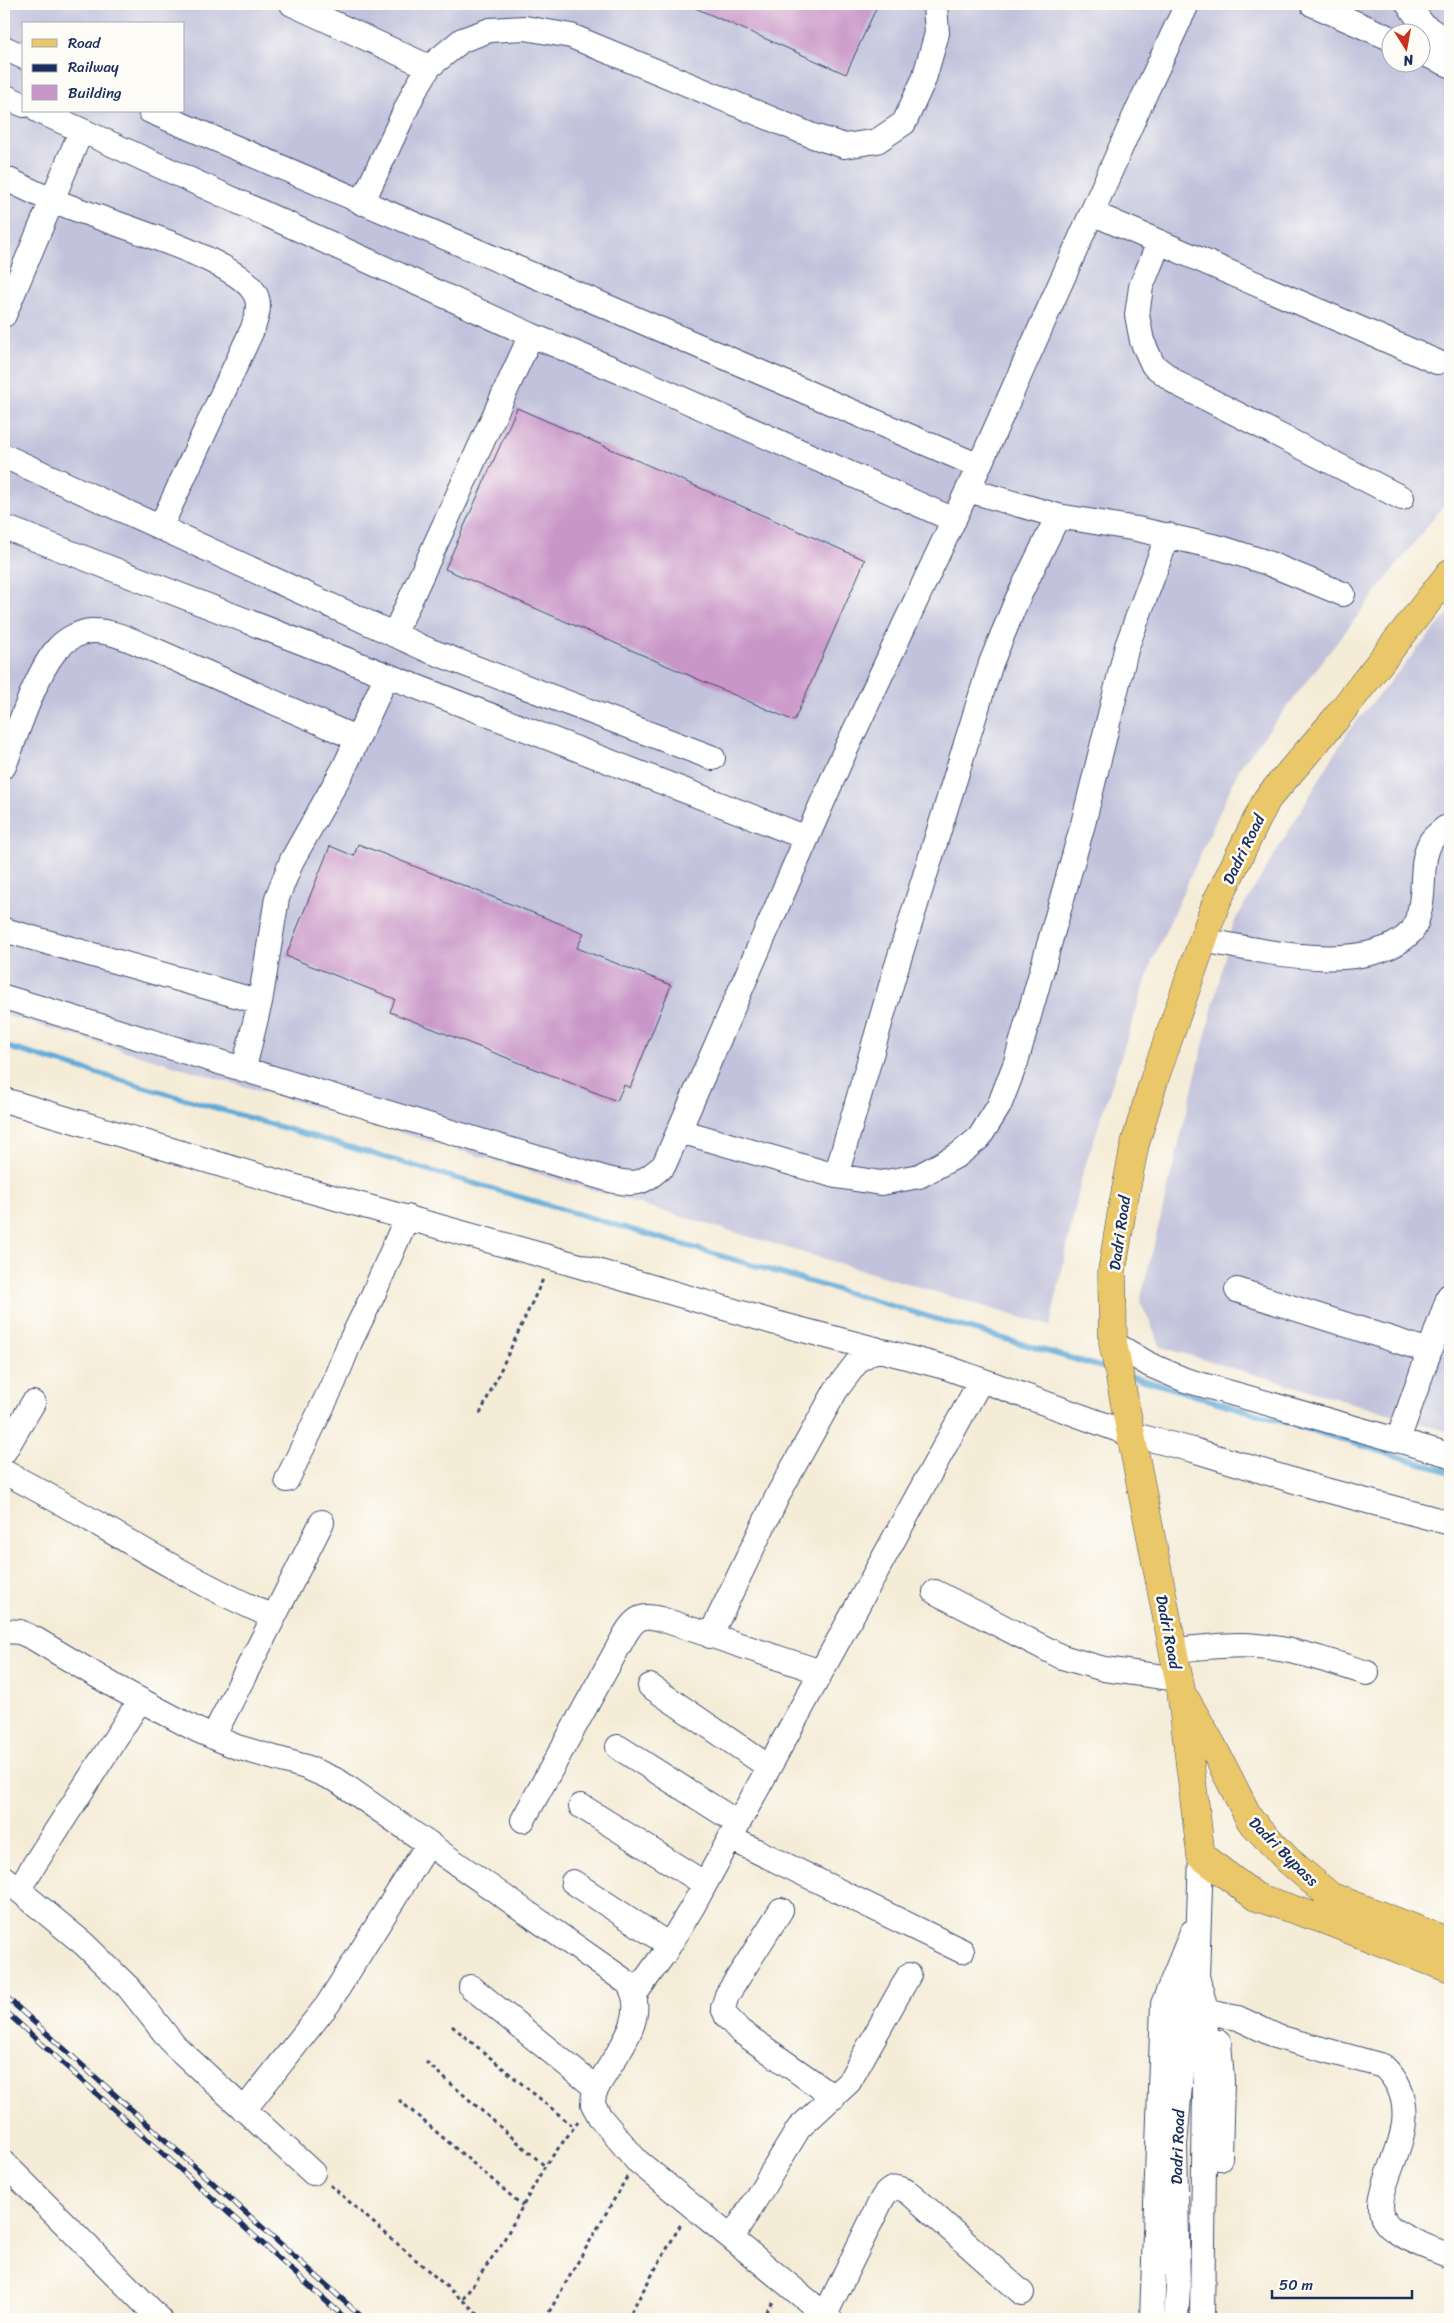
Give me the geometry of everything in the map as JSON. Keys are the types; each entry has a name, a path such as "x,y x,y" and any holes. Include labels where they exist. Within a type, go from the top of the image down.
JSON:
{"main road":[{"name":"Dadri Road","path":"1201,1856 1180,1685 1115,1355 1112,1271 1123,1204 1135,1144 1216,903 1267,799 1334,721 1450,573"},
{"name":"Dadri Bypass","path":"1180,1685 1250,1820 1288,1860 1330,1896 1450,1942"},
{"name":"Dadri Bypass","path":"1201,1856 1256,1897 1450,1969"}],"street":[{"path":"292,4 429,67"},
{"path":"362,203 414,92 429,67 462,40 490,30 525,28 571,36 813,136 844,146 878,141 904,123 924,79 938,33 934,4"},
{"path":"1312,4 1382,35"},
{"path":"1408,4 1423,25 1450,43"},
{"path":"4,997 630,1184 648,1179 664,1165 680,1131 840,762 979,466 1092,213 1181,6"},
{"path":"4,48 22,56"},
{"path":"1432,57 1450,65"},
{"path":"4,96 22,103"},
{"path":"41,112 530,335 633,377 954,520"},
{"path":"152,112 979,466"},
{"path":"4,315 82,131"},
{"path":"4,178 52,200 199,255 240,276 255,293 258,310 253,328 160,528"},
{"path":"1092,213 1437,362"},
{"path":"1159,242 1141,287 1137,315 1142,341 1153,365 1178,384 1402,498"},
{"path":"394,635 530,335"},
{"path":"4,456 428,650 713,758"},
{"path":"968,490 1058,516 1168,536 1221,548 1265,562 1343,594"},
{"path":"836,1176 894,975 991,663 1016,602 1058,516"},
{"path":"4,527 807,838"},
{"path":"680,1131 836,1176 881,1183 919,1176 958,1155 979,1138 999,1106 1016,1062 1083,824 1127,646 1168,536"},
{"path":"4,766 42,674 58,648 76,635 92,631 116,635 150,648 358,739"},
{"path":"244,1068 260,1002 277,898 292,860 344,768 387,675"},
{"path":"1203,940 1305,958 1352,956 1395,945 1412,932 1420,912 1426,857 1431,840 1445,828 1450,828"},
{"path":"4,930 260,1002"},
{"path":"4,1100 289,1185 408,1217 776,1323 948,1368 1193,1450 1318,1488 1450,1523"},
{"path":"287,1480 334,1382 350,1342 373,1296 408,1217"},
{"path":"1237,1290 1429,1351"},
{"path":"1398,1440 1449,1296"},
{"path":"710,1636 780,1491 836,1390 858,1361 876,1349"},
{"path":"1115,1355 1150,1365 1185,1380 1450,1455"},
{"path":"635,1994 669,1946 705,1884 981,1380"},
{"path":"4,1452 34,1403"},
{"path":"4,1472 47,1493 116,1536 195,1580 274,1617"},
{"path":"213,1737 322,1522"},
{"path":"935,1592 1062,1657 1104,1669 1180,1685"},
{"path":"523,1820 634,1620 641,1616 650,1616 821,1672"},
{"path":"9,1629 213,1737 264,1756 306,1767 338,1781 628,1983 635,1994 637,2006 634,2020 595,2096"},
{"path":"1172,1650 1237,1645 1258,1646 1316,1658 1367,1673"},
{"path":"650,1686 770,1767"},
{"path":"140,1700 11,1884 84,1944 129,1988 174,2045 313,2173"},
{"path":"618,1747 734,1831 962,1951"},
{"path":"581,1806 705,1884"},
{"path":"244,2110 328,2004 429,1843"},
{"name":"Dadri Road","path":"1176,2319 1178,2287 1175,2145 1187,2002 1196,1976 1201,1856"},
{"path":"574,1882 669,1946"},
{"path":"781,1910 727,1995 723,2008 727,2017 740,2031 834,2097"},
{"path":"1152,2319 1163,2004 1197,1920"},
{"path":"1197,1950 1218,2037 1222,2081 1214,2319"},
{"path":"732,2238 799,2128 849,2082 910,1975"},
{"name":"Dadri Road","path":"1196,1976 1206,2010 1202,2319"},
{"path":"472,1987 595,2096 609,2129 636,2160 827,2317 882,2199 887,2190 897,2187 904,2189 913,2196 1022,2293"},
{"path":"1213,2013 1238,2018 1287,2040 1383,2066 1396,2078 1403,2096 1406,2121 1396,2157 1382,2195 1381,2212 1392,2229 1450,2256"},
{"path":"4,2164 160,2319"}],"path":[{"path":"480,1414 552,1258"},
{"path":"452,2026 574,2127"},
{"path":"426,2062 545,2166"},
{"path":"463,2300 501,2245 545,2166 595,2096"},
{"path":"399,2100 523,2206"},
{"path":"545,2319 636,2160"},
{"path":"313,2173 332,2186 484,2319"},
{"path":"627,2319 692,2205"}],"shaded area":[{"path":"4,4 1436,4 1450,9 1450,497 1240,767 1153,959 1082,1176 1050,1326 4,1015"},
{"path":"1450,611 1450,1432 1161,1347 1140,1301 1233,924 1349,730"}],"building":[{"path":"686,4 878,4 846,74"},
{"path":"517,408 865,560 794,721 445,569"},
{"path":"358,844 584,933 577,948 671,985 630,1088 624,1085 617,1101 390,1012 395,999 286,956 330,846 354,856"}],"waterway":[{"path":"4,1046 1111,1370"},
{"path":"1127,1375 1450,1472"}],"railway":[{"path":"4,1995 364,2319"},
{"path":"4,2010 346,2319"}]}
